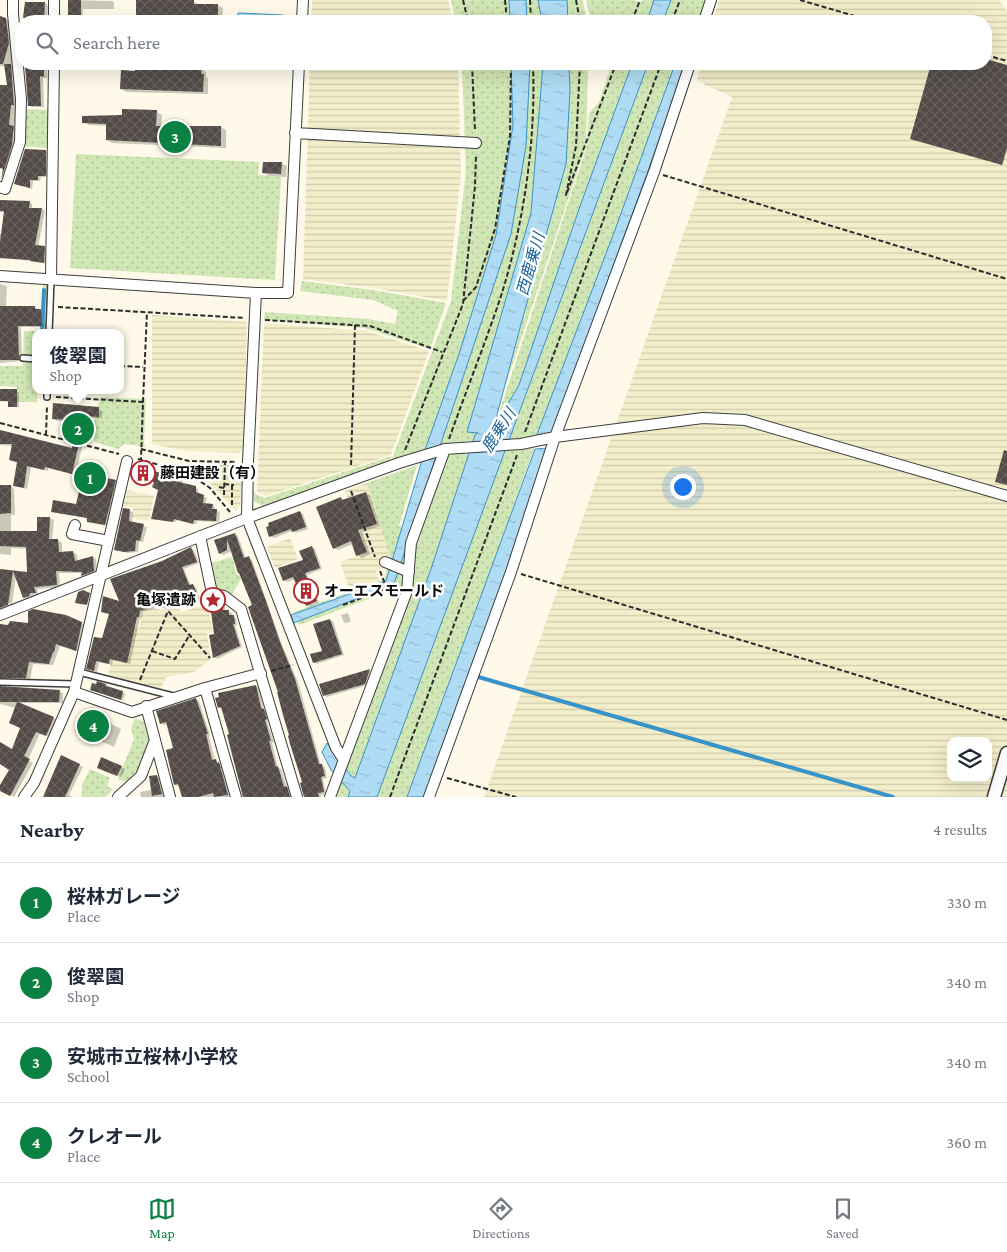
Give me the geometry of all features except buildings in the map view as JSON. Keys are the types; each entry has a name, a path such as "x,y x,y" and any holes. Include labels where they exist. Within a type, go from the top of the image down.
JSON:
{"street":[{"path":"13,0 15,35"},
{"path":"54,0 54,15"},
{"path":"302,15 303,0"},
{"path":"706,15 711,0"},
{"path":"0,187 5,189 20,142 21,99 18,70"},
{"path":"51,279 54,70"},
{"path":"0,276 256,293 288,293 299,70"},
{"path":"429,797 511,572 555,437 654,172 688,70"},
{"path":"296,133 476,143"},
{"path":"256,293 247,518 304,662 336,748 341,767"},
{"path":"0,615 247,518 399,463 440,451 521,444 555,437 703,418 745,420 1007,496"},
{"path":"330,797 407,591 392,568 411,543 440,451"},
{"path":"24,797 34,784 75,688 126,461"},
{"path":"74,525 72,534 109,541"},
{"path":"200,536 212,593 224,596 241,609 297,797"},
{"path":"75,688 132,712 205,688 261,673"},
{"path":"205,688 236,797"},
{"path":"146,706 170,797"},
{"path":"118,797 141,776 155,740"},
{"path":"994,797 1007,753"}],"lane":[{"path":"49,329 51,279"},
{"path":"23,358 32,359"},
{"path":"79,672 176,697"},
{"path":"0,682 75,688"}],"path":[{"path":"463,0 467,15"},
{"path":"505,0 506,15"},
{"path":"530,0 531,15"},
{"path":"576,0 579,15"},
{"path":"634,15 640,0"},
{"path":"674,15 680,0"},
{"path":"800,0 851,15"},
{"path":"992,57 1007,61"},
{"path":"399,463 463,301 475,186 476,143 472,70"},
{"path":"463,301 476,287 495,229 510,136 511,70"},
{"path":"440,451 501,296 515,243 525,188 532,128 535,96 533,70"},
{"path":"580,70 576,146 566,195 614,70"},
{"path":"390,797 659,70"},
{"path":"654,172 1007,279"},
{"path":"50,306 250,319"},
{"path":"141,460 147,312"},
{"path":"260,319 370,326 442,352"},
{"path":"351,465 355,325"},
{"path":"124,366 144,367"},
{"path":"46,435 47,397 142,402"},
{"path":"141,449 189,461 248,462"},
{"path":"224,495 225,462"},
{"path":"232,485 232,506"},
{"path":"219,487 241,485"},
{"path":"350,487 392,568 387,589"},
{"path":"387,589 382,578 392,568"},
{"path":"511,572 1007,720"},
{"path":"343,605 387,589"},
{"path":"138,687 168,612 210,658"},
{"path":"152,651 175,659 189,636"},
{"path":"261,673 304,662"},
{"path":"437,775 516,797"}],"shaded area":[{"path":"312,0 448,0 452,15 311,15"},
{"path":"719,0 999,0 1007,11 1007,797 484,797 732,97 697,81 700,70 992,70 992,15 715,15"},
{"path":"310,70 458,70 461,173 447,301 374,288 303,279"},
{"path":"152,315 247,322 243,450 238,453 186,451 152,444"},
{"path":"264,323 367,331 429,351 391,455 266,496 257,492"},
{"path":"195,464 239,465 242,469 240,507 235,510 208,481 195,474"},
{"path":"367,483 390,557 387,567 376,571 379,580 350,591 340,562 367,552 345,491"},
{"path":"127,490 154,496 149,521 132,518 133,508 120,505 121,500 125,499"},
{"path":"290,538 298,559 275,568 267,547"},
{"path":"208,604 213,632 207,633 211,659 194,672 166,677 161,689 108,676 120,625 139,629 144,607 163,610 179,608 181,612"}],"green space":[{"path":"451,0 582,0 586,15 455,15"},
{"path":"586,0 632,0 642,2 643,0 709,0 704,15 590,15"},
{"path":"462,70 588,70 586,146 507,381 477,441 444,443 392,459 451,301 466,171"},
{"path":"610,70 686,70 554,435 511,440 499,413 587,146 589,113 599,102"},
{"path":"24,109 48,110 48,148 23,146"},
{"path":"76,154 259,162 258,175 281,177 275,280 70,268"},
{"path":"302,281 373,290 446,303 430,349 365,328 264,320 265,312 368,319 395,324 398,311 373,300 300,291"},
{"path":"43,284 47,284 49,287 47,329 41,329"},
{"path":"24,331 32,331 32,394 37,394 37,402 17,402 17,387 0,386 0,366 23,366"},
{"path":"100,397 146,399 144,444 146,447 125,444 118,449 94,442 94,421"},
{"path":"534,448 410,797 335,797 411,589 414,549 447,457 449,454"},
{"path":"392,456 390,460 265,507 251,500 252,484 255,494 265,498"},
{"path":"417,465 399,526 412,531 403,586 299,625 294,612 384,579 390,557 367,483"},
{"path":"232,557 237,575 241,579 231,596 215,586 211,563"},
{"path":"135,718 144,722 149,742 138,773 127,782 118,779 134,739 131,729"},
{"path":"90,769 110,778 107,786 113,789 106,797 82,797 82,785"}],"water":[{"path":"509,0 526,0 527,15 510,15"},
{"path":"538,0 567,0 568,15 541,15"},
{"path":"654,0 671,0 665,15 649,15"},
{"path":"238,13 283,15 238,15"},
{"path":"511,70 530,70 526,146 511,234 440,446 425,450 460,351 496,235 513,125"},
{"path":"543,70 569,70 566,164 521,324 497,415 498,421 519,385 579,209 630,70 646,70 377,797 348,797 350,791 331,770 322,752 327,743 351,776 355,778 431,569 475,435 478,433 467,432 531,213"},
{"path":"673,70 685,70 551,436 536,437 615,230"},
{"path":"548,448 488,629 428,797 407,797 535,449"},
{"path":"436,456 394,584 294,623 291,615 386,581 422,460"}],"waterway":[{"path":"42,329 44,290"},
{"path":"475,676 893,797"}],"place":[{"name":"安城市立桜林小学校","path":"175,137"},
{"name":"俊翠園","path":"78,429"},
{"name":"藤田建設（有）","path":"143,473"},
{"name":"桜林ガレージ","path":"90,478"},
{"name":"オーエスモールド","path":"306,591"},
{"name":"亀塚遺跡","path":"213,600"},
{"name":"クレオール","path":"93,726"}],"water label":[{"name":"西鹿乗川","path":"530,264"},
{"name":"鹿乗川","path":"498,430"}]}
